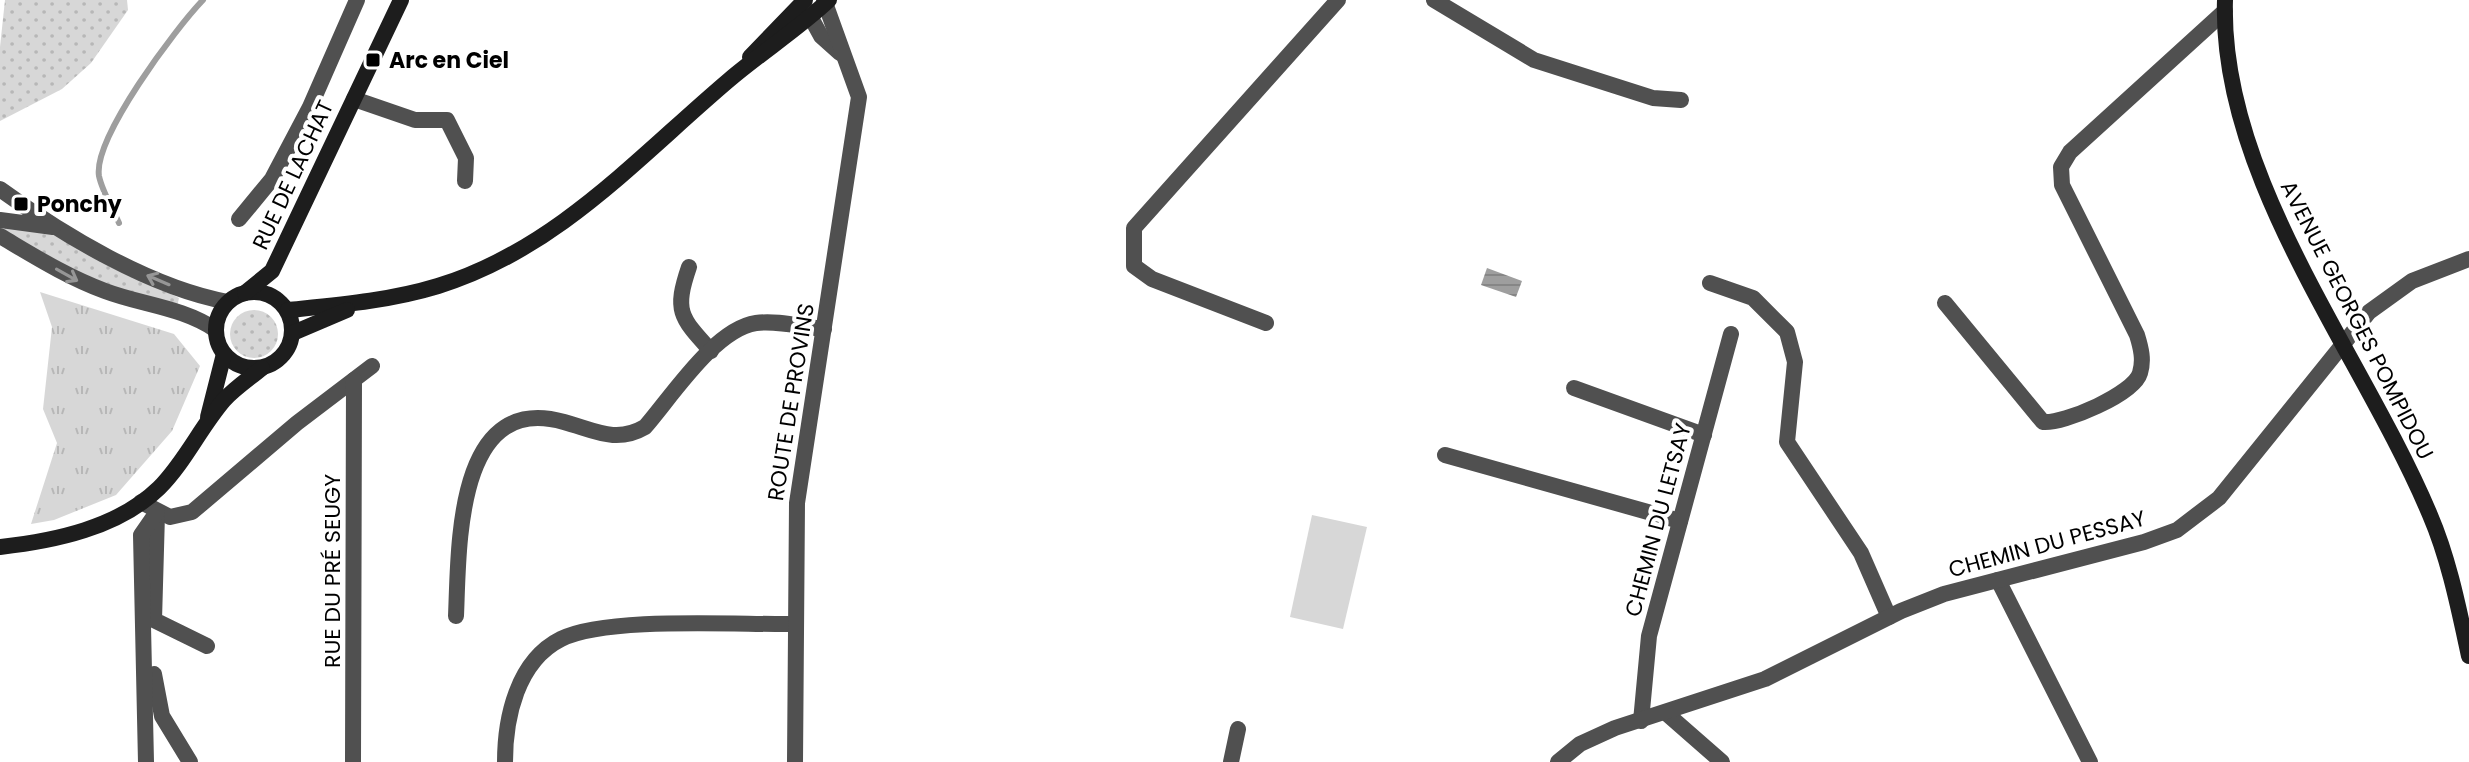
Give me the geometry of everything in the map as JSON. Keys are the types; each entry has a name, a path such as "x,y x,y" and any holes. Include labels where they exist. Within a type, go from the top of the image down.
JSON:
{"street":[{"name":"RUE DE LACHAT","path":"239,219 276,171 310,107 357,0"},
{"name":"RUE DE LACHAT","path":"245,293 272,271 401,0"},
{"path":"1266,323 1152,279 1134,266 1134,228 1338,0"},
{"path":"1434,0 1534,60 1653,98 1681,100"},
{"path":"293,333 361,304 438,286 521,249 591,203 730,79 805,4 826,1"},
{"name":"ROUTE DE PROVINS","path":"795,762 797,503 859,97 841,54 826,1"},
{"name":"ROUTE DE PROVINS","path":"805,4 821,36 841,54"},
{"path":"1945,303 2043,422 2057,424 2128,390 2140,375 2143,355 2137,335 2062,185 2061,167 2070,152 2225,6"},
{"name":"AVENUE GEORGES POMPIDOU","path":"2225,6 2230,66 2249,153 2277,216 2431,517 2469,656"},
{"name":"RUE DE LACHAT","path":"354,99 415,120 447,120 466,158 465,181"},
{"path":"0,189 59,228 143,273 194,294 228,302"},
{"path":"0,220 59,228"},
{"path":"0,236 76,280 139,303 179,312 216,330"},
{"name":"CHEMIN DU PESSAY","path":"1558,762 1580,744 1765,679 1889,617 1944,594 2144,542 2177,530 2219,498 2343,341 2386,297 2434,271 2469,259"},
{"path":"689,267 679,298 687,325 711,351"},
{"name":"RUE DE LACHAT","path":"272,271 283,305"},
{"path":"1710,283 1753,298 1787,332 1795,362 1787,442 1861,553 1889,617"},
{"path":"262,368 234,363 224,354 216,330 219,315 228,302 245,293 262,292 283,305 361,304"},
{"path":"0,547 77,533 141,502 158,489 226,398 262,368 277,361 288,349 293,333 283,305"},
{"path":"456,616 460,529 481,451 494,434 511,423 539,417 616,438 633,435 645,427 711,351 741,326 760,322 824,329"},
{"name":"CHEMIN DU LETSAY","path":"1641,721 1649,636 1731,334"},
{"path":"207,423 224,354"},
{"path":"141,502 170,517 192,512 372,366"},
{"name":"RUE DU PRÉ SEUGY","path":"353,762 354,380"},
{"path":"1574,388 1704,435"},
{"path":"1445,455 1680,521"},
{"path":"157,512 155,688 162,716 190,762"},
{"path":"146,762 141,535 157,512"},
{"path":"1998,580 2090,762"},
{"path":"154,620 207,646"},
{"path":"505,762 505,732 514,696 533,663 559,639 615,627 795,624"},
{"path":"1666,713 1722,762"},
{"path":"1231,762 1238,729"}],"green space":[{"path":"5,0 127,0 128,10 91,63 62,89 0,121 0,47"},
{"path":"4,227 53,234 179,298 177,307 97,283 6,232"},
{"path":"40,292 174,334 200,366 172,431 116,495 54,520 31,524 57,443 43,409 52,327"},
{"path":"254,310 271,317 278,334 271,351 254,358 237,351 230,334 237,317"},
{"path":"1312,515 1367,527 1343,629 1290,617"}],"shaded area":[{"path":"1487,268 1522,281 1516,297 1481,285"}],"waterway":[{"path":"119,223 99,176 109,136 139,84 203,0"}],"place":[{"name":"Arc en Ciel","path":"373,60"},
{"name":"Ponchy","path":"21,204"}]}
